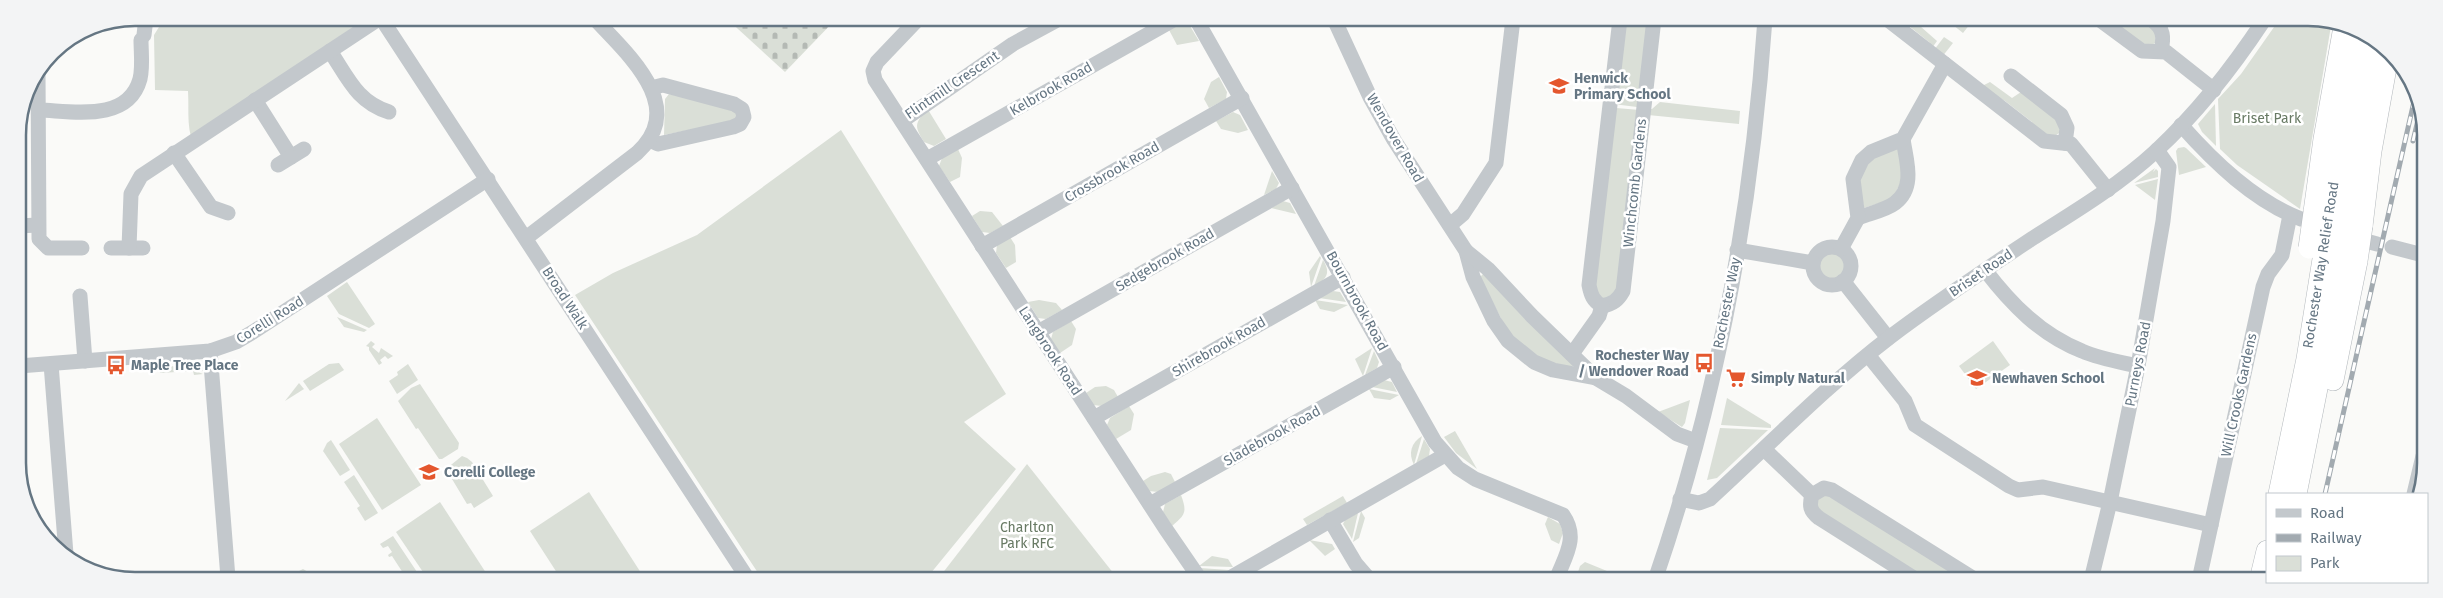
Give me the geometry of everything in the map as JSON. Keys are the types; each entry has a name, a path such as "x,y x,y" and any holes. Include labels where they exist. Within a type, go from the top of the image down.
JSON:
{"highway":[{"path":"2279,493 2298,441 2331,385 2332,255 2342,227 2324,139 2343,32"},
{"name":"Rochester Way Relief Road","path":"2342,227 2361,40"},
{"name":"Rochester Way Relief Road","path":"2342,227 2374,49"},
{"path":"2296,493 2298,441 2332,255 2371,151 2387,61"},
{"path":"2262,572 2266,555"}],"street":[{"path":"38,110 100,112 121,105 132,94 141,78 145,26"},
{"path":"111,248 136,248 129,204 135,183 150,169 368,26"},
{"name":"Broad Walk","path":"385,26 488,179 743,572"},
{"path":"526,238 637,154 649,140 656,120 656,108 651,88 636,64 601,26"},
{"name":"Flintmill Crescent","path":"911,26 877,62 874,71 875,80 902,121 1012,44 1045,26"},
{"name":"Kelbrook Road","path":"927,159 1163,26"},
{"name":"Bournbrook Road","path":"1200,26 1436,442 1458,468 1476,479 1563,515 1571,525 1572,536 1559,572"},
{"name":"Wendover Road","path":"1337,26 1378,110 1399,147 1466,251 1473,277 1494,321 1508,341 1534,362 1553,370 1596,378"},
{"path":"1450,225 1463,214 1496,163 1512,26"},
{"path":"1602,306 1596,303 1591,296 1589,285 1619,26"},
{"name":"Winchcomb Gardens","path":"1572,354 1599,316 1602,306 1614,302 1623,291 1653,26"},
{"name":"Rochester Way","path":"1657,572 1680,499 1716,360 1737,250 1756,120 1764,26"},
{"path":"1896,26 2044,141 2065,143 2075,148 2108,190"},
{"path":"2108,26 2142,51 2160,51 2171,56 2214,90"},
{"path":"2159,26 2163,35 2160,51"},
{"name":"Briset Road","path":"1680,499 1699,503 1710,499 1888,338 1985,270 2108,190 2157,150 2214,90 2260,26"},
{"path":"330,51 360,97 379,114"},
{"path":"1858,218 1895,203 1903,191 1909,179 1903,139 1945,64"},
{"path":"2011,76 2061,115 2067,128 2065,143"},
{"path":"649,140 658,144 733,127 740,124 744,117 742,109 734,104 663,85 651,88"},
{"path":"38,87 39,239 46,246 82,248"},
{"name":"Crossbrook Road","path":"982,246 1242,98"},
{"path":"255,100 291,157"},
{"name":"Langbrook Road","path":"902,121 1195,572"},
{"path":"2181,125 2238,180 2342,227 2417,253"},
{"path":"1841,249 1858,218 1853,179 1862,160 1871,152 1903,139"},
{"name":"Purneys Road","path":"2093,572 2110,502 2138,366 2168,178 2169,167 2157,150"},
{"path":"174,153 209,213 228,213"},
{"name":"Corelli Road","path":"26,366 210,351 236,342 488,179"},
{"name":"Sedgebrook Road","path":"1038,332 1292,188"},
{"path":"26,226 38,226"},
{"name":"Will Crooks Gardens","path":"2201,572 2263,287 2268,274 2282,255 2342,227"},
{"path":"1835,247 1841,249 1850,258 1851,264 1850,271 1843,281 1832,285 1820,280 1816,275 1813,263 1815,257 1824,249 1835,247"},
{"path":"1737,250 1813,263"},
{"name":"Wendover Road","path":"1466,251 1488,269 1532,316 1596,378 1626,396 1677,434 1696,441"},
{"path":"1985,270 2018,308 2035,324 2056,338 2082,351 2138,366"},
{"name":"Shirebrook Road","path":"1094,418 1343,277"},
{"path":"1843,281 1888,338"},
{"path":"80,296 85,361"},
{"path":"210,351 228,572"},
{"path":"1868,355 1905,401 1915,425 2009,486 2018,490 2043,488 2212,524"},
{"path":"51,364 65,546"},
{"name":"Sladebrook Road","path":"1150,504 1394,367"},
{"path":"1764,449 1812,495"},
{"path":"1240,572 1446,455"},
{"path":"1904,572 1813,514 1810,505 1812,495 1824,488 1832,490 1963,572"},
{"path":"1330,520 1356,564 1363,572"}],"green space":[{"path":"355,26 191,137 188,91 155,90 154,35 159,27"},
{"path":"735,26 829,26 785,72"},
{"path":"1176,26 1190,26 1199,41 1177,45 1169,30"},
{"path":"1622,26 1649,26 1637,107 1613,104"},
{"path":"1909,26 1920,26 1937,41 1932,48 1929,42"},
{"path":"1954,26 1968,26 1963,33"},
{"path":"2116,26 2152,26 2155,28 2155,43 2149,47"},
{"name":"Briset Park","path":"2275,26 2315,26 2331,28 2300,209 2237,165 2220,149 2218,99 2241,74"},
{"path":"1944,37 1953,43 1942,57 1934,50"},
{"path":"1219,77 1227,92 1226,99 1209,108 1204,99 1211,82"},
{"path":"1990,82 2012,98 2021,92 2061,124 2059,133 2052,138 2033,128 2032,122 2005,101 1980,87"},
{"path":"669,94 730,108 737,114 734,121 664,135 665,99"},
{"path":"1660,102 1740,111 1739,124 1648,115 1649,109 1652,109"},
{"path":"2215,104 2216,146 2202,132 2198,124"},
{"path":"927,108 946,139 934,146 924,142 917,128 918,121"},
{"path":"1616,108 1640,110 1620,289 1603,300 1592,284"},
{"path":"1233,112 1240,115 1248,130 1238,133 1221,129 1216,121"},
{"path":"841,130 1006,394 964,422 1016,469 932,572 757,572 575,295 613,273 697,235"},
{"path":"2184,147 2206,167 2179,175 2176,151 2178,148"},
{"path":"1898,148 1904,177 1892,199 1864,208 1858,176 1867,160"},
{"path":"958,149 962,158 960,177 950,182 939,166 942,158"},
{"path":"2155,168 2153,172 2156,169 2158,171 2158,177 2134,183"},
{"path":"1272,171 1279,183 1276,189 1264,195"},
{"path":"2158,179 2155,200 2135,185"},
{"path":"1283,201 1290,203 1296,214 1271,208"},
{"path":"980,211 992,212 1003,226 990,233 982,232 972,216"},
{"path":"1010,237 1015,245 1016,262 1006,268 996,253 997,245"},
{"path":"1832,252 1842,256 1846,266 1842,276 1832,280 1822,276 1818,266 1822,256"},
{"path":"1320,256 1321,258 1311,287 1309,272"},
{"path":"1323,260 1327,269 1325,278 1314,286"},
{"path":"1483,274 1574,366 1555,367 1512,340 1480,277"},
{"path":"347,282 375,324 369,328 339,314 327,296"},
{"path":"1333,291 1340,292 1346,302 1319,298"},
{"path":"1039,300 1056,303 1062,310 1046,319 1038,318 1028,302"},
{"path":"1315,300 1348,305 1334,312 1320,309"},
{"path":"337,317 367,330 364,332 344,327"},
{"path":"1071,321 1076,329 1072,345 1060,353 1051,339 1053,332"},
{"path":"371,341 375,344 372,347 379,353 381,348 393,356 388,359 385,356 380,360 382,363 379,365 369,347 366,346"},
{"path":"1993,341 2010,365 1976,389 1959,366"},
{"path":"1372,348 1363,376 1355,359"},
{"path":"1374,351 1379,362 1377,368 1365,375"},
{"path":"198,361 202,363 203,371 169,363"},
{"path":"339,363 344,370 310,391 303,381 329,364"},
{"path":"158,364 190,369 203,374 194,375 193,371 160,373"},
{"path":"408,364 418,380 397,394 389,381 398,375 397,372"},
{"path":"1384,380 1392,382 1397,392 1372,387"},
{"path":"299,383 304,389 285,401"},
{"path":"420,384 459,443 458,449 442,459 439,459 418,428 416,429 398,401 411,388"},
{"path":"1106,386 1114,390 1118,397 1102,406 1093,405 1086,393 1095,387"},
{"path":"1369,389 1399,395 1390,400 1374,398"},
{"path":"1727,398 1771,425 1771,428 1721,425"},
{"path":"1690,400 1685,423 1682,427 1658,412"},
{"path":"1129,406 1134,414 1131,430 1116,439 1107,425 1110,418"},
{"path":"377,418 421,485 382,510 339,444"},
{"path":"1720,428 1768,430 1717,478 1707,480"},
{"path":"1455,431 1477,469 1456,453 1444,437"},
{"path":"1422,436 1414,465 1411,452 1415,442"},
{"path":"1424,439 1430,449 1429,456 1416,464"},
{"path":"331,440 350,470 340,476 323,451"},
{"path":"462,456 472,462 493,496 474,508 471,503 467,504 446,469"},
{"name":"Charlton Park RFC","path":"1027,464 1112,572 943,572"},
{"path":"1165,472 1171,474 1175,482 1158,492 1149,491 1143,481 1151,476"},
{"path":"354,475 378,513 365,521 357,508 360,506 344,482"},
{"path":"589,492 640,572 556,572 530,531"},
{"path":"1827,493 1955,572 1910,572 1820,515 1816,499"},
{"path":"1181,495 1184,512 1172,526 1163,512 1165,504"},
{"path":"1343,496 1347,503 1307,525 1303,519"},
{"path":"440,502 485,572 423,572 396,532"},
{"path":"1361,511 1365,518 1359,538 1353,542"},
{"path":"1358,513 1352,539 1343,524 1345,520"},
{"path":"1548,517 1560,524 1563,533 1559,544 1551,540 1545,524"},
{"path":"393,536 417,572 402,572 392,556 389,557 388,555 392,552 388,546 383,548 380,544"},
{"path":"1309,540 1332,544 1335,549 1325,556"},
{"path":"1212,556 1228,559 1233,567 1199,566"},
{"path":"1585,562 1609,572 1578,572 1580,566"},
{"path":"1200,568 1229,570 1226,572 1203,572"},
{"path":"303,569 308,572 297,572"}],"railway":[{"path":"2325,493 2413,106"},
{"path":"2413,141 2417,126"}],"place":[{"name":"Henwick Primary School","path":"1559,86"},
{"name":"Rochester Way / Wendover Road","path":"1704,363"},
{"name":"Maple Tree Place","path":"116,365"},
{"name":"Simply Natural","path":"1736,378"},
{"name":"Newhaven School","path":"1977,378"},
{"name":"Corelli College","path":"429,472"}]}
